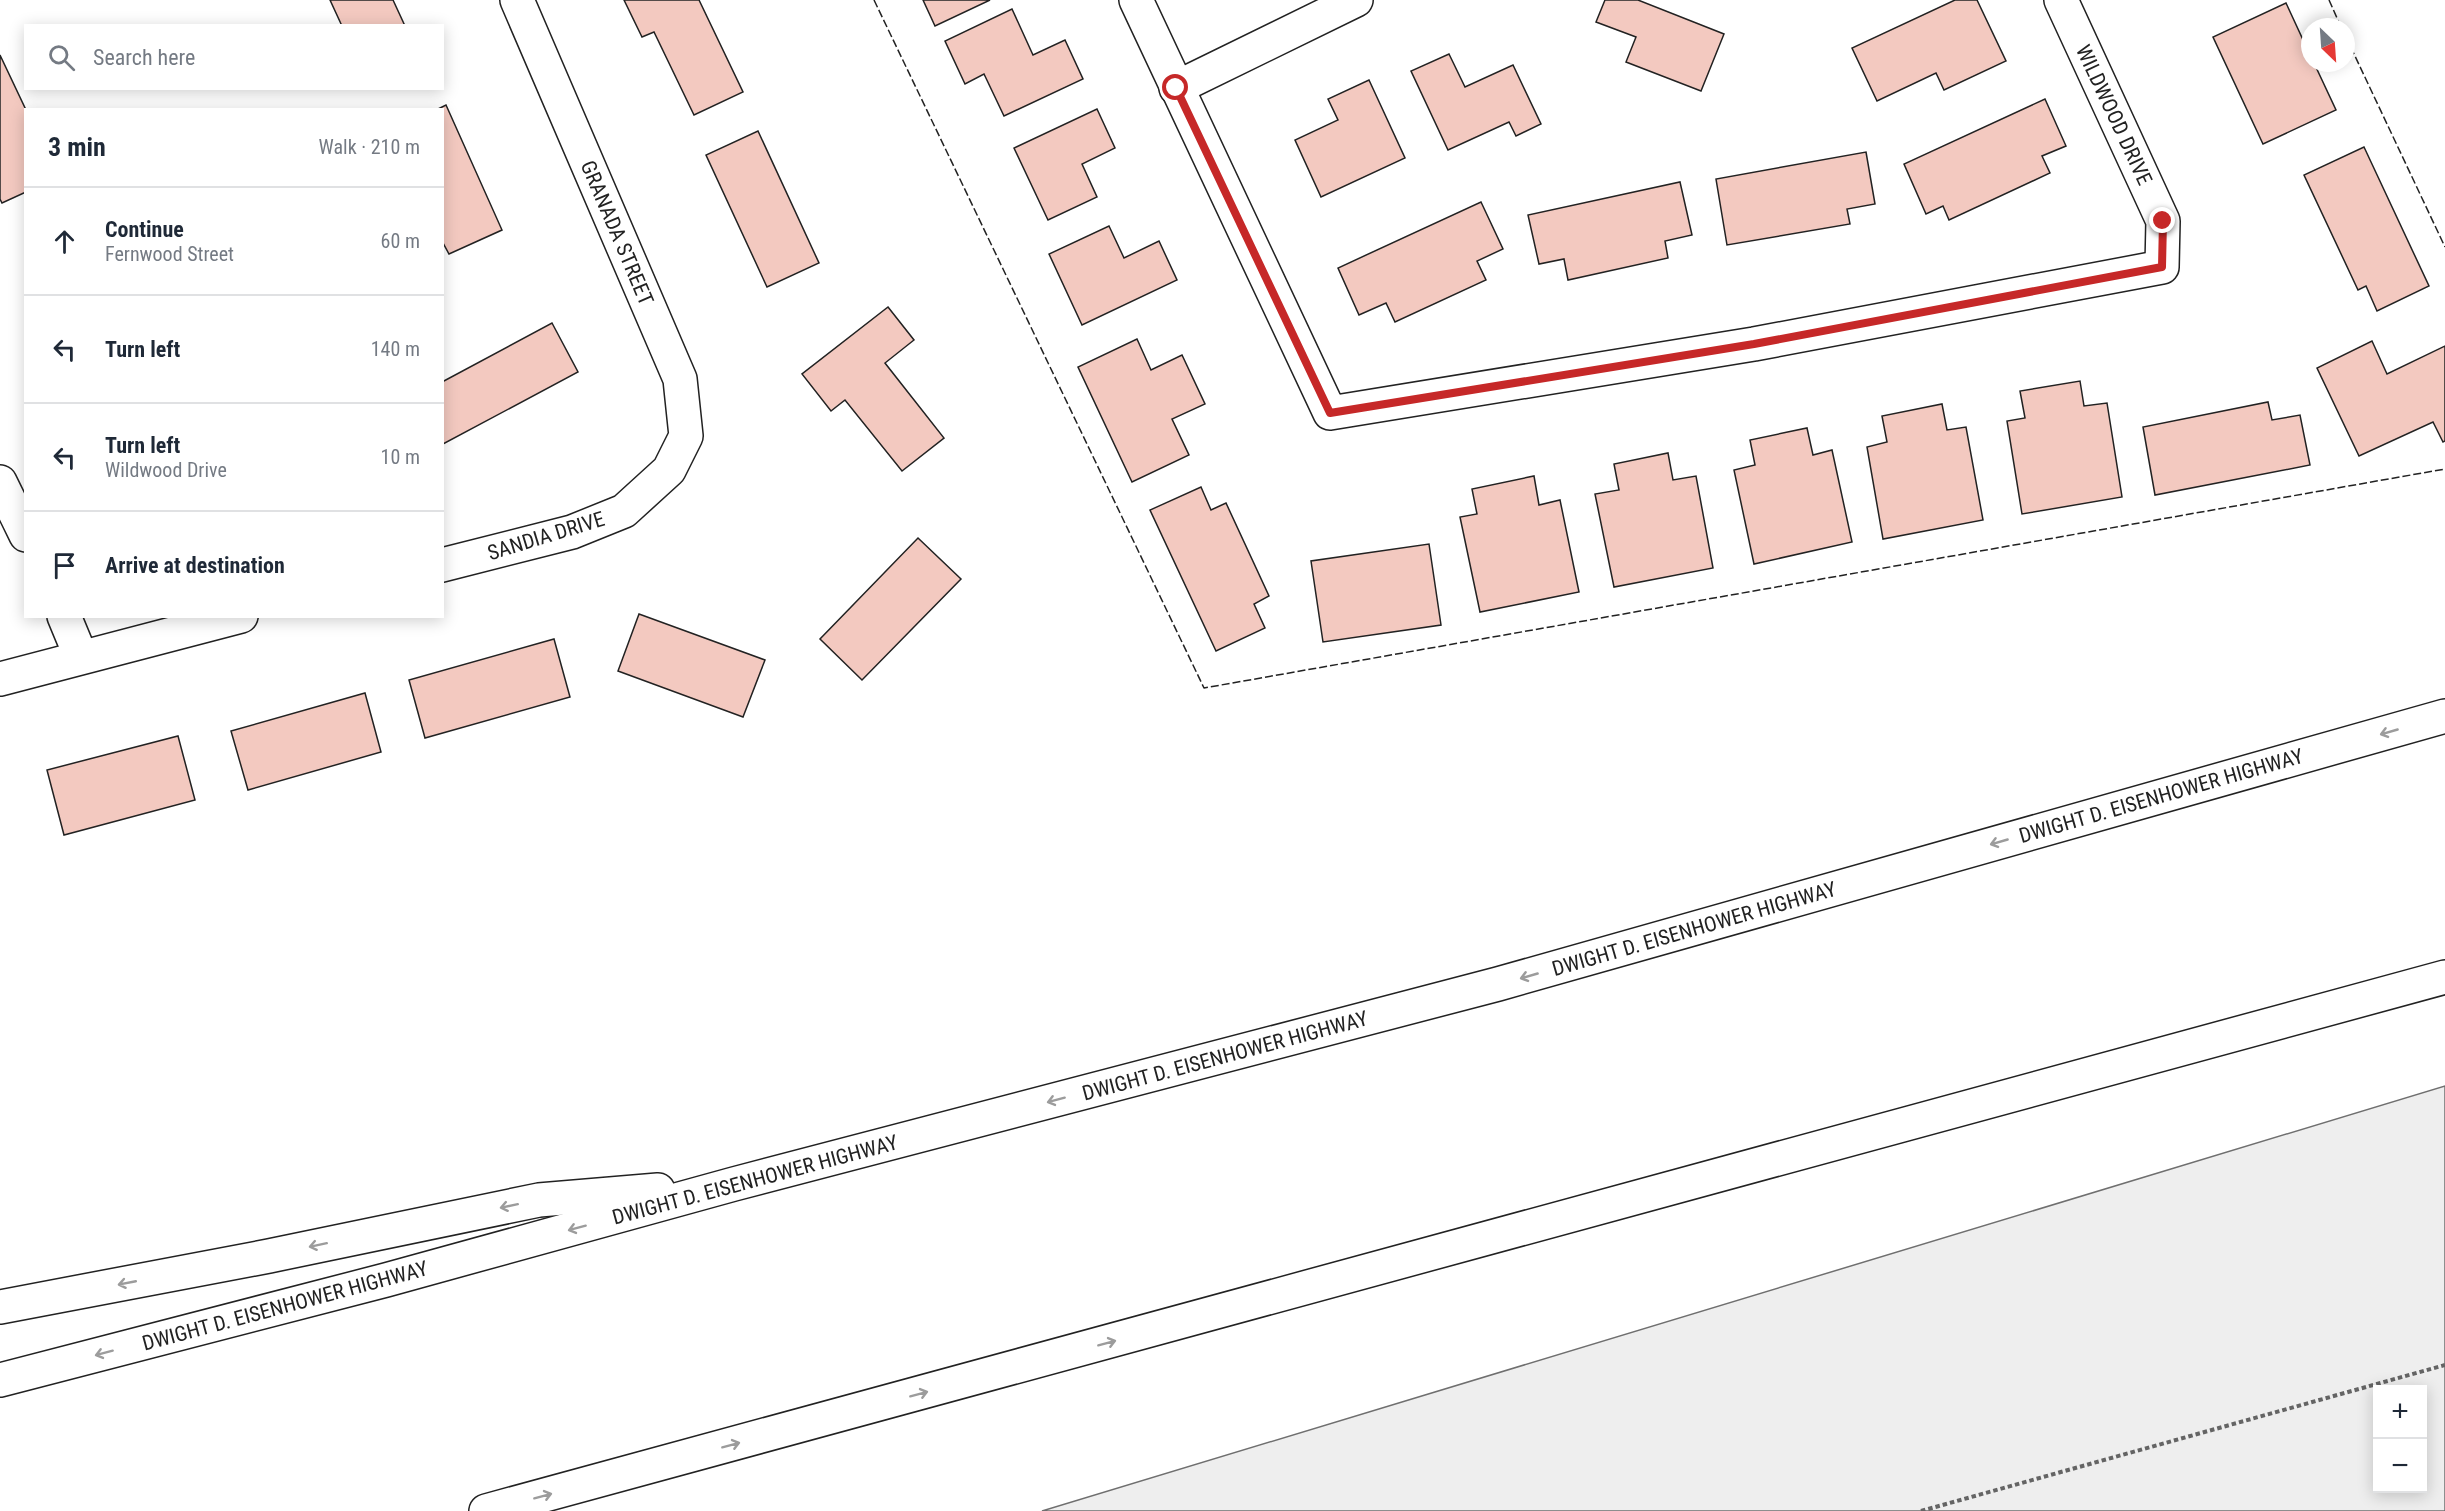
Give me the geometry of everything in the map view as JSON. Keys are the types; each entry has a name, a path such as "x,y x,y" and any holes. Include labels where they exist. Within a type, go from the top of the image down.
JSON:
{"main road":[{"name":"GRANADA STREET","path":"517,0 680,379 686,436 669,470"},
{"path":"1136,0 1176,88 1356,0"},
{"name":"WILDWOOD DRIVE","path":"1176,88 1330,413 1754,344 2162,267 2163,221 2061,0"},
{"name":"SANDIA DRIVE","path":"444,564 572,532 624,511 669,470"},
{"path":"0,482 24,531"},
{"path":"65,618 81,657"},
{"path":"0,679 233,618"},
{"name":"DWIGHT D. EISENHOWER HIGHWAY","path":"0,1380 386,1280 734,1184 1498,984 2445,716"},
{"path":"486,1511 2445,977"},
{"path":"0,1307 269,1256 539,1200 734,1184"}],"path":[{"path":"1921,1511 2445,1365"}],"shaded area":[{"path":"2445,1086 2445,1511 1042,1511"}],"building":[{"path":"330,0 393,0 404,24 341,24"},
{"path":"624,0 699,0 743,92 694,115 654,32 642,37"},
{"path":"923,0 990,0 935,26"},
{"path":"1605,0 1638,0 1724,34 1701,91 1626,62 1636,37 1596,22"},
{"path":"1955,0 1977,0 2006,61 1944,90 1936,73 1877,101 1852,48"},
{"path":"2286,3 2301,36 2301,72 2318,72 2336,110 2263,144 2213,37"},
{"path":"1012,9 1033,55 1065,40 1083,79 1004,116 984,74 965,84 945,41"},
{"path":"1449,54 1465,87 1513,65 1541,124 1516,136 1509,122 1448,150 1411,71"},
{"path":"0,55 25,108 24,193 2,203 0,199"},
{"path":"1369,80 1405,158 1321,197 1295,140 1338,120 1328,99"},
{"path":"2045,99 2066,146 2042,156 2050,173 1949,220 1943,206 1926,214 1904,164"},
{"path":"446,105 502,230 449,254 444,245 444,108 440,108"},
{"path":"1097,109 1115,148 1082,164 1097,197 1048,220 1014,148"},
{"path":"758,131 819,263 767,287 706,155"},
{"path":"2364,147 2429,286 2377,311 2366,286 2358,290 2304,175"},
{"path":"1866,152 1875,204 1847,209 1850,224 1727,245 1716,179"},
{"path":"1680,182 1692,235 1665,241 1668,258 1568,280 1564,259 1539,264 1528,215"},
{"path":"1481,202 1503,249 1477,261 1486,280 1395,322 1386,303 1359,315 1338,268"},
{"path":"1109,226 1124,258 1159,241 1177,280 1082,325 1049,254"},
{"path":"888,307 914,340 885,363 944,438 902,471 845,400 831,411 802,374"},
{"path":"552,323 578,372 444,443 444,381"},
{"path":"1137,339 1151,370 1182,355 1205,404 1172,419 1189,455 1132,482 1078,367"},
{"path":"2372,341 2387,374 2445,346 2445,441 2443,442 2433,422 2359,456 2317,368"},
{"path":"2080,381 2084,406 2107,403 2122,497 2022,514 2007,421 2025,418 2020,391"},
{"path":"2268,402 2272,420 2300,415 2310,465 2155,495 2143,427"},
{"path":"1942,404 1947,430 1966,427 1983,520 1883,539 1867,447 1887,442 1882,416"},
{"path":"1807,428 1813,455 1832,450 1852,542 1754,564 1734,470 1755,465 1750,440"},
{"path":"1668,453 1673,480 1696,476 1713,568 1614,587 1595,494 1619,490 1614,464"},
{"path":"1534,476 1539,505 1560,500 1579,592 1480,612 1460,517 1477,514 1472,489"},
{"path":"1201,487 1211,510 1226,503 1269,596 1254,604 1265,628 1216,651 1150,510"},
{"path":"918,538 961,579 862,680 820,639"},
{"path":"1429,544 1441,625 1323,642 1311,561"},
{"path":"639,614 765,660 743,717 618,671"},
{"path":"554,639 570,697 425,738 409,680"},
{"path":"365,693 381,752 248,790 231,731"},
{"path":"178,736 195,800 64,835 47,770"}],"fence":[{"path":"874,0 1204,688 2445,469"},
{"path":"2329,0 2337,18"},
{"path":"2355,56 2445,247"}],"route":[{"path":"1176,88 1330,413 1754,344 2162,267 2163,221"}]}
